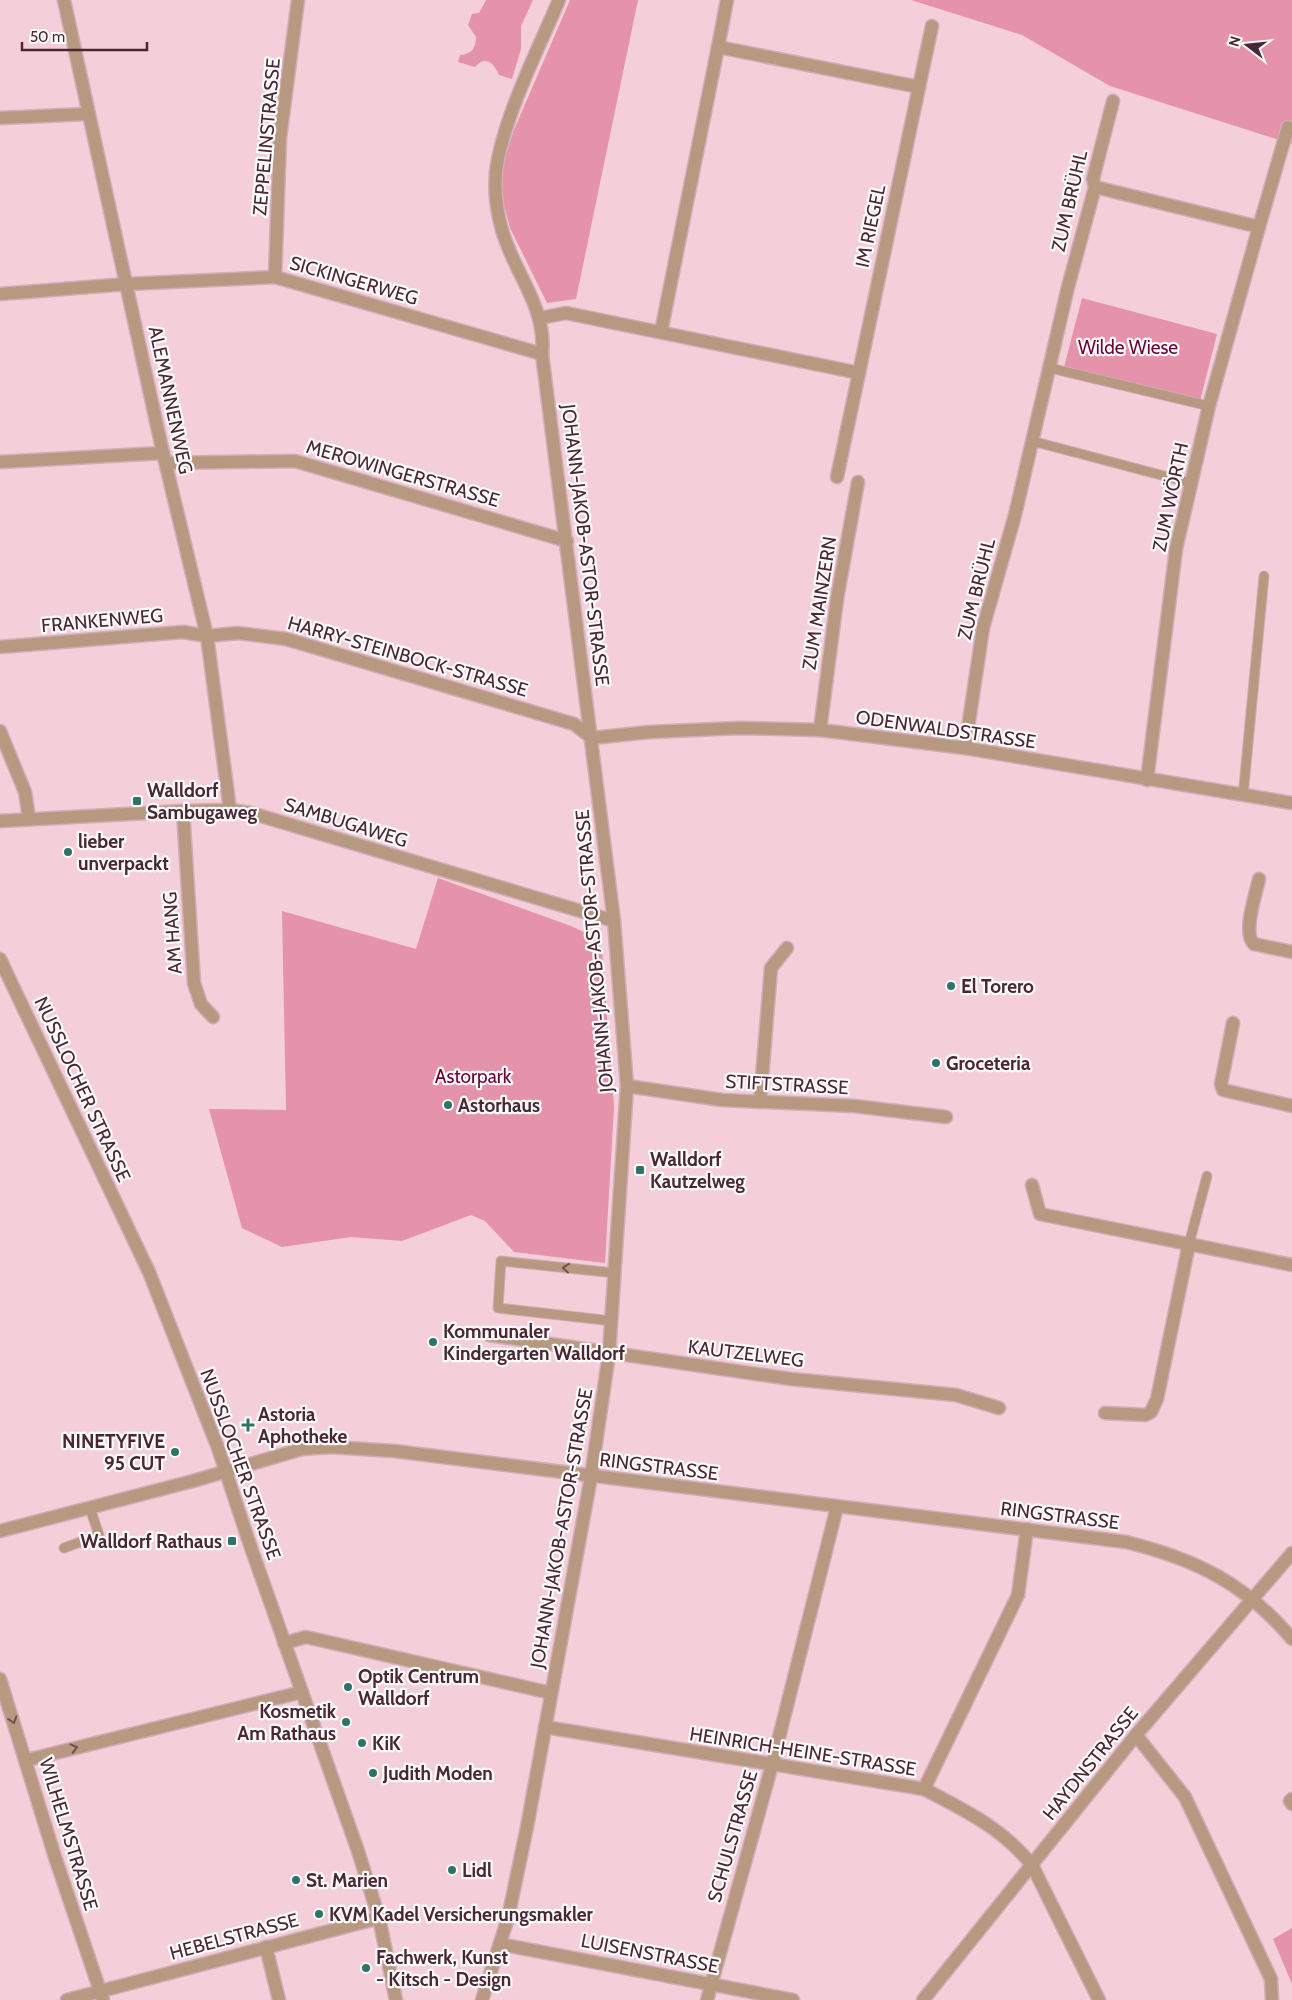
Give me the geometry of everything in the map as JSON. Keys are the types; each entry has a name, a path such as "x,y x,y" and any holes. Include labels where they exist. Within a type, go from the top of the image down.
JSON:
{"street":[{"name":"ALEMANNENWEG","path":"64,0 87,114 127,284 164,458 207,636 230,810"},
{"name":"ZEPPELINSTRASSE","path":"275,277 280,138 298,0"},
{"name":"JOHANN-JAKOB-ASTOR-STRASSE","path":"482,2000 500,1944 527,1827 591,1477 612,1322 627,1086 614,921 542,354 544,338 540,318 502,232 496,200 497,160 509,121 559,0"},
{"path":"661,332 727,0"},
{"name":"IM RIEGEL","path":"837,477 932,26"},
{"path":"718,48 919,87"},
{"name":"ZUM BRÜHL","path":"965,748 983,628 1032,441 1068,287 1095,187 1093,179 1113,101"},
{"path":"0,118 87,114"},
{"name":"ZUM WÖRTH","path":"1147,780 1176,549 1210,406 1288,128"},
{"path":"1095,187 1259,227"},
{"name":"SICKINGERWEG","path":"0,294 127,284 275,277 542,354"},
{"path":"540,318 566,313 859,373"},
{"name":"MEROWINGERSTRASSE","path":"0,462 164,458 295,461 567,541"},
{"name":"ZUM MAINZERN","path":"820,730 837,599 858,482"},
{"name":"FRANKENWEG","path":"0,647 183,632 207,636"},
{"name":"HARRY-STEINBOCK-STRASSE","path":"207,636 238,633 286,639 574,724 592,738"},
{"name":"ODENWALDSTRASSE","path":"592,738 650,732 739,728 820,730 965,748 1292,803"},
{"path":"0,731 25,792 30,818"},
{"name":"SAMBUGAWEG","path":"0,821 183,811 230,810 251,813 614,921"},
{"name":"AM HANG","path":"183,811 194,983 201,1004 212,1017"},
{"path":"1259,879 1248,930 1250,940 1254,944 1292,952"},
{"path":"760,1102 771,968 787,948"},
{"name":"NUSSLOCHER STRASSE","path":"0,959 149,1272 226,1470 284,1643 358,1851 379,1918 396,2000"},
{"path":"1233,1023 1221,1084 1223,1090 1292,1106"},
{"name":"STIFTSTRASSE","path":"627,1086 722,1100 854,1106 946,1117"},
{"path":"1032,1185 1040,1214 1292,1265"},
{"path":"1105,1413 1145,1415 1151,1412 1157,1399 1189,1244"},
{"name":"KAUTZELWEG","path":"489,1335 609,1354 791,1378 956,1395 999,1408"},
{"name":"RINGSTRASSE","path":"0,1531 302,1450 331,1447 394,1451 1126,1542 1162,1551 1209,1570 1251,1598 1292,1639"},
{"name":"SCHULSTRASSE","path":"706,2000 772,1765 838,1507"},
{"path":"924,1789 1018,1595 1027,1529"},
{"name":"HAYDNSTRASSE","path":"923,2000 1136,1735 1251,1598 1292,1553"},
{"path":"284,1643 306,1637 551,1693"},
{"name":"WILHELMSTRASSE","path":"0,1679 27,1760 54,1854 101,1996"},
{"path":"27,1760 302,1692"},
{"name":"HEINRICH-HEINE-STRASSE","path":"545,1727 924,1789 967,1812 1007,1838 1032,1865 1099,2000"},
{"path":"1136,1735 1185,1797 1271,1979 1272,2000"},
{"path":"1292,1799 1290,1800 1292,1804"},
{"name":"HEBELSTRASSE","path":"67,2000 101,1996 266,1947 379,1918"},
{"name":"LUISENSTRASSE","path":"500,1944 794,2000"},
{"path":"266,1947 279,2000"}],"lane":[{"path":"1050,368 1210,406"},
{"path":"1032,441 1191,483"},
{"path":"1243,796 1264,576"},
{"path":"1189,1244 1207,1176"},
{"path":"612,1322 498,1308 500,1261 615,1272"},
{"path":"64,1548 98,1535 90,1508"}],"green space":[{"path":"486,0 533,0 521,26 521,49 512,79 499,75 495,67 486,61 479,63 475,67 458,62 460,55 470,52 474,47 476,37 468,25 472,14 479,13"},
{"path":"570,0 638,0 576,299 547,303 510,228 503,201 503,165 513,132"},
{"path":"911,0 1292,0 1292,144 1110,86 1022,35"},
{"name":"Wilde Wiese","path":"1082,298 1217,334 1200,401 1064,367"},
{"name":"Astorpark","path":"438,878 571,926 592,936 602,949 614,1107 605,1263 514,1252 485,1221 471,1215 402,1241 351,1237 282,1247 242,1228 209,1109 286,1110 282,911 416,949"},
{"path":"1292,1928 1292,1984 1273,1939"}],"place":[{"name":"Walldorf Sambugaweg","path":"137,801"},
{"name":"lieber unverpackt","path":"68,852"},
{"name":"El Torero","path":"951,986"},
{"name":"Groceteria","path":"936,1063"},
{"name":"Astorhaus","path":"448,1105"},
{"name":"Walldorf Kautzelweg","path":"640,1170"},
{"name":"Kommunaler Kindergarten Walldorf","path":"433,1342"},
{"name":"Astoria Aphotheke","path":"248,1425"},
{"name":"NINETYFIVE 95 CUT","path":"175,1452"},
{"name":"Walldorf Rathaus","path":"232,1541"},
{"name":"Optik Centrum Walldorf","path":"348,1687"},
{"name":"Kosmetik Am Rathaus","path":"346,1722"},
{"name":"KiK","path":"362,1743"},
{"name":"Judith Moden","path":"373,1773"},
{"name":"Lidl","path":"452,1870"},
{"name":"St. Marien","path":"296,1880"},
{"name":"KVM Kadel Versicherungsmakler","path":"319,1914"},
{"name":"Fachwerk, Kunst - Kitsch - Design","path":"366,1968"}]}
